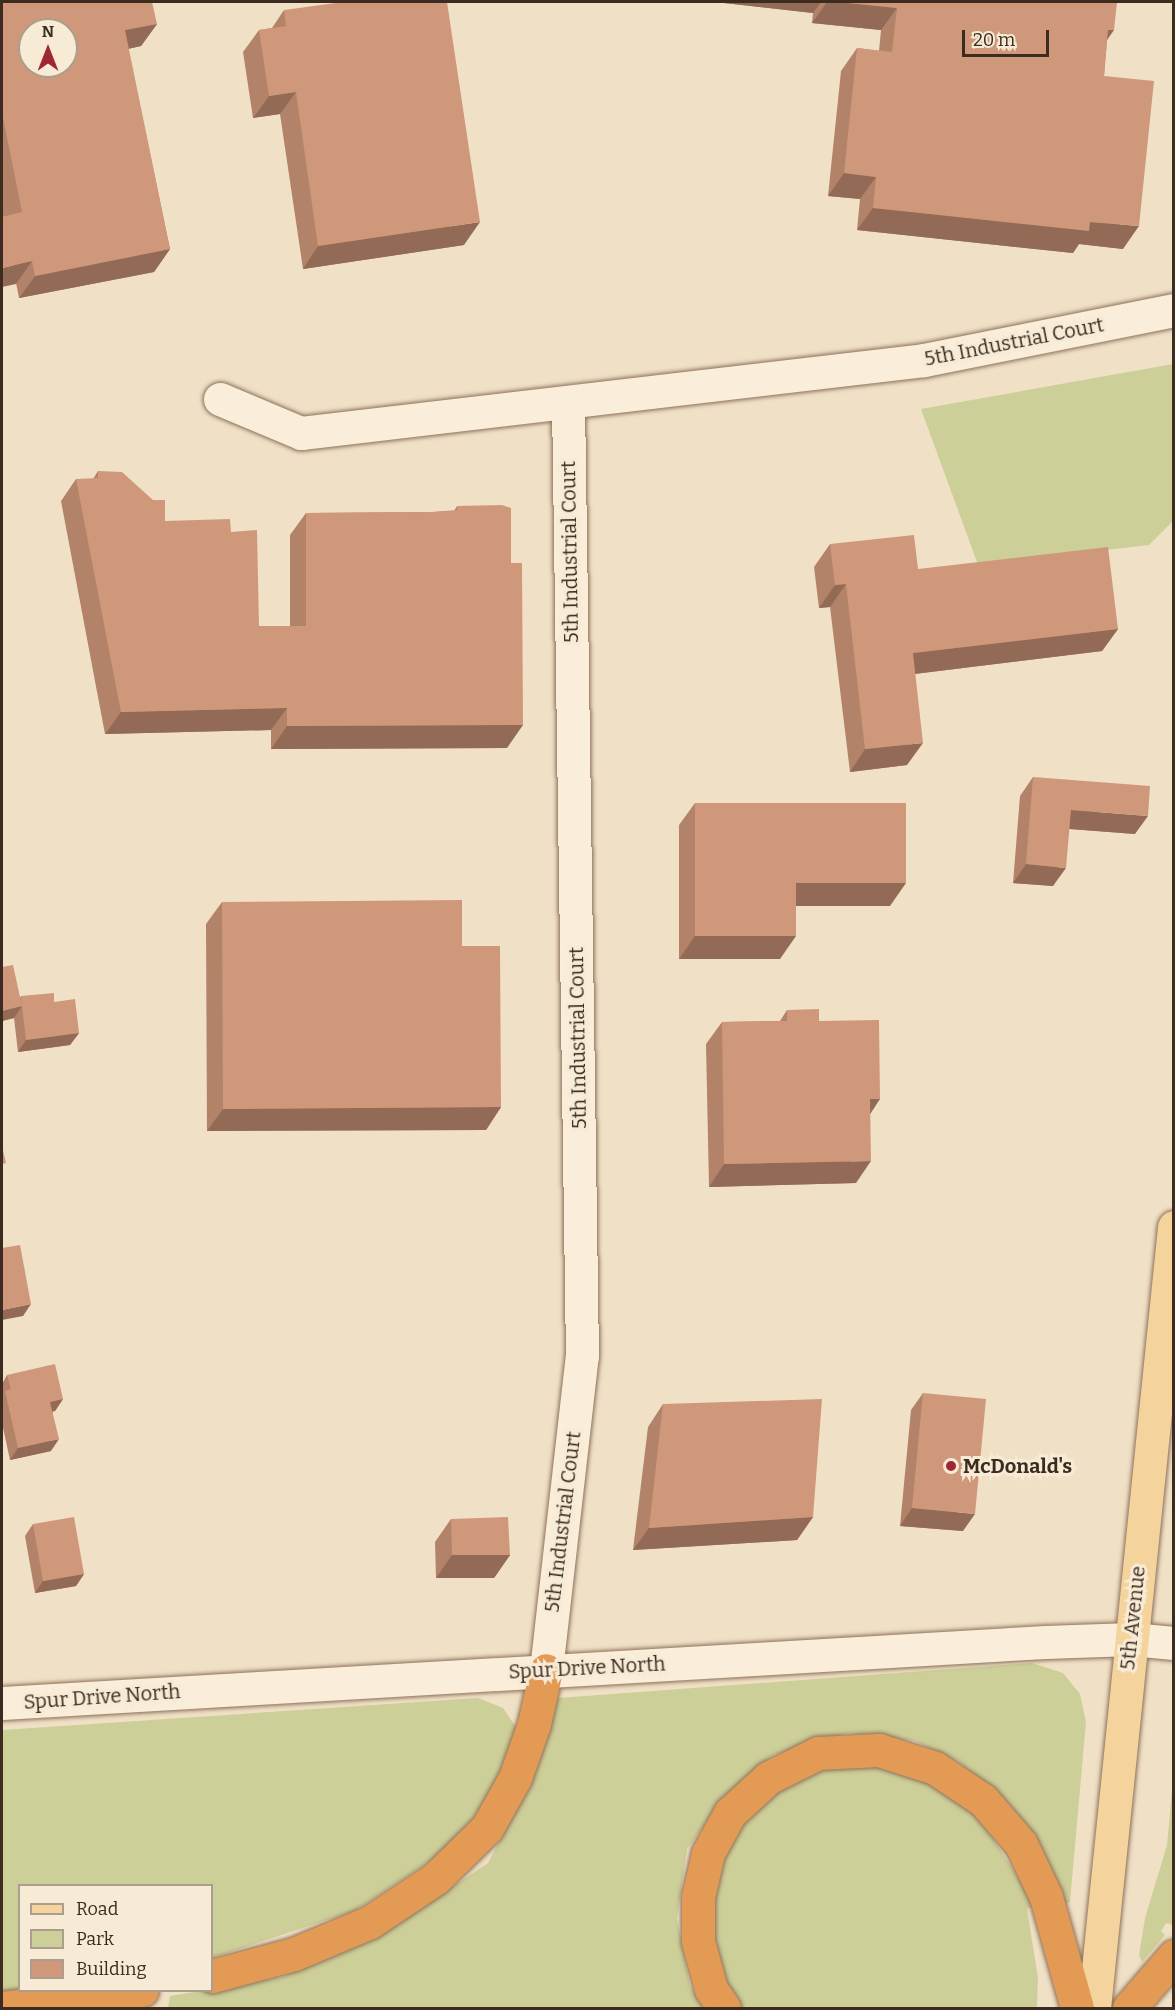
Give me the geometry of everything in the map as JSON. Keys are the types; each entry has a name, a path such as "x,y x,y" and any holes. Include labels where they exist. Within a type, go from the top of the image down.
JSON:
{"highway":[{"path":"213,1976 294,1954 370,1922 436,1878 487,1828 515,1778 534,1724 546,1670"},
{"path":"724,2008 711,1989 698,1941 698,1897 708,1853 730,1813 768,1778 818,1752 879,1750 935,1768 983,1800 1021,1844 1047,1902 1077,2008"},
{"path":"1129,2008 1173,1956"},
{"path":"2,2008 126,1992"}],"main road":[{"name":"5th Avenue","path":"1094,2008 1173,1227"}],"street":[{"name":"5th Industrial Court","path":"220,399 301,433 924,360 1173,310"},
{"name":"5th Industrial Court","path":"546,1670 582,1356 568,403"},
{"name":"Spur Drive North","path":"2,1703 546,1670 1131,1639 1173,1643"}],"green space":[{"path":"1173,364 1173,521 1149,545 978,565 921,409"},
{"path":"1032,1663 1063,1673 1080,1694 1086,1722 1070,1902 1059,1905 997,1793 958,1762 915,1741 848,1733 773,1755 720,1804 687,1849 677,1918 690,1986 706,2008 168,2008 170,1996 213,1992 213,1989 283,1977 410,1915 488,1863 521,1800 547,1715 558,1698"},
{"path":"478,1698 503,1708 518,1730 511,1765 454,1845 354,1911 213,1958 213,1884 18,1884 18,1990 2,1993 2,1730"},
{"path":"907,1766 977,1814 1036,1905 1027,1909 1038,1978 1037,2008 741,2008 724,1988 706,1928 711,1868 754,1802 814,1768"},
{"path":"1173,1780 1173,1925 1166,1923 1161,1931 1165,1935 1142,1962 1139,1955 1145,1918 1167,1845"}],"building":[{"path":"2,2 152,2 157,24 125,30 170,249 35,276 32,261 2,268 2,217 22,212 2,112"},
{"path":"343,2 447,2 480,222 318,246 296,92 269,96 259,30 286,26 284,10"},
{"path":"838,2 1117,2 1114,30 1108,30 1104,76 1154,81 1139,226 1090,222 1089,231 873,208 876,177 844,173 857,48 892,52 897,8"},
{"path":"98,471 122,472 153,500 165,500 165,521 230,519 231,532 257,530 259,626 306,626 306,513 432,512 457,510 457,506 502,505 511,508 511,563 522,563 523,725 287,726 287,708 121,712 76,479 98,478"},
{"path":"914,535 918,569 1108,547 1118,629 913,653 923,743 865,749 846,584 835,585 830,544"},
{"path":"1033,777 1150,786 1148,816 1071,810 1066,868 1026,864"},
{"path":"695,803 906,803 906,883 796,883 796,936 695,936"},
{"path":"462,900 462,946 500,946 501,1107 223,1109 222,902"},
{"path":"13,965 22,1006 2,1011 2,967"},
{"path":"54,993 54,1002 75,999 79,1033 26,1040 21,996"},
{"path":"819,1009 819,1021 879,1020 880,1099 870,1099 871,1161 724,1164 722,1022 787,1021 787,1010"},
{"path":"2,1146 6,1163 2,1164"},
{"path":"20,1245 31,1304 2,1310 2,1248"},
{"path":"55,1364 63,1399 50,1402 59,1439 18,1448 5,1391 11,1389 7,1375"},
{"path":"923,1393 986,1399 975,1514 912,1508"},
{"path":"822,1399 813,1517 649,1528 663,1404"},
{"path":"74,1517 84,1574 43,1581 33,1524"},
{"path":"508,1517 510,1555 452,1555 451,1519"}],"place":[{"name":"McDonald's","path":"951,1466"}]}
